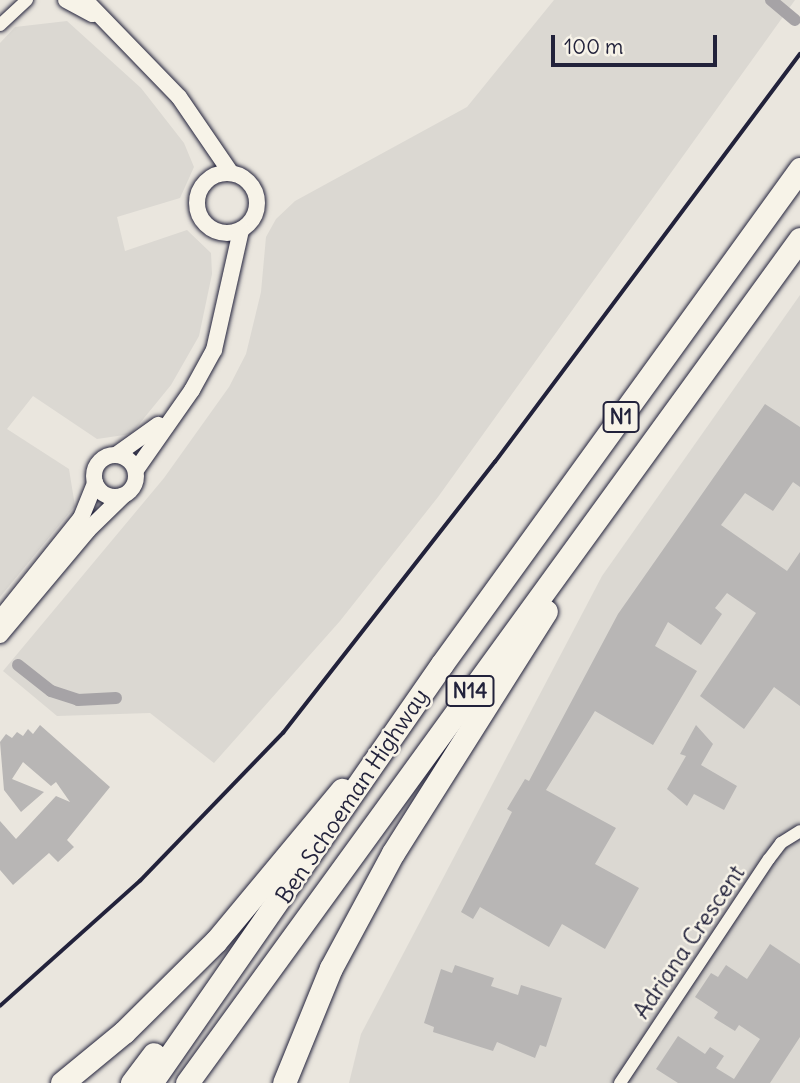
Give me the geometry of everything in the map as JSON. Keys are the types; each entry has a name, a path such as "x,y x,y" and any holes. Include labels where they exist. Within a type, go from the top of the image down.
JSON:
{"highway":[{"name":"Ben Schoeman Highway","path":"151,1083 330,832 442,664 800,169"},
{"name":"Ben Schoeman Highway","path":"187,1083 800,239"},
{"path":"284,1083 331,968 455,751 756,302"},
{"path":"62,1083 124,1032 216,941 281,867 442,664"},
{"path":"132,1083 267,904 330,832"},
{"path":"290,1083 296,1049"}],"street":[{"path":"0,24 27,0"},
{"path":"66,0 97,17"},
{"path":"0,635 88,530 135,485 136,470 214,350 241,230 256,213 256,195 246,180 231,173 179,97 97,17 85,0"},
{"path":"210,146 208,179 198,195 200,214 210,227 222,232 241,230"},
{"path":"208,179 231,173"},
{"path":"222,232 234,263"},
{"path":"0,619 81,518 95,483 98,464 116,455 176,411"},
{"path":"116,455 129,460 136,470"},
{"path":"95,483 103,494 123,496"},
{"name":"Adriana Crescent","path":"620,1083 769,859 781,844 800,831"}],"shaded area":[{"path":"554,0 795,0 438,497 340,621 214,763 150,713 57,716 3,671 164,478 229,387 246,354 261,292 266,237 276,219 295,201 467,107"},
{"path":"67,21 141,88 184,143 194,167 180,198 117,217 125,251 187,230 211,253 212,274 199,336 171,385 131,434 97,439 33,396 7,429 69,469 75,506 0,597 0,43 15,27"},
{"path":"800,295 800,1083 349,1083 361,1034 602,576"}],"building":[{"path":"765,404 800,427 800,487 793,482 773,511 745,493 721,525 787,571 800,552 800,706 774,687 744,729 700,696 756,613 727,593 715,608 722,614 701,645 668,622 655,646 697,671 653,745 595,711 546,790 616,828 595,864 639,888 605,949 562,924 549,947 480,907 473,919 461,912 512,812 507,809 525,779 529,781 618,614"},
{"path":"40,725 110,787 67,840 74,847 58,862 49,853 13,885 0,870 0,821 16,839 56,796 70,802 56,782 51,786 23,762 12,779 44,792 21,812 4,790 0,742 6,734 12,738 17,732 23,736 28,729 33,734"},
{"path":"696,725 713,744 701,765 737,786 724,810 694,794 687,806 667,789 686,756 680,754"},
{"path":"770,944 800,964 800,1037 770,1083 678,1083 656,1069 678,1036 705,1054 710,1047 724,1056 716,1068 734,1079 760,1039 739,1025 735,1031 714,1018 718,1012 695,997 711,973 718,977 726,965 747,979"},
{"path":"455,965 494,978 491,986 518,995 521,985 562,998 546,1047 540,1045 535,1058 497,1042 493,1051 433,1032 434,1027 424,1023 441,969 452,973"}],"waterway":[{"path":"771,0 795,20"},
{"path":"18,665 51,691 78,700 116,698"}],"railway":[{"path":"0,1006 140,881 283,733 495,462 800,54"}]}
